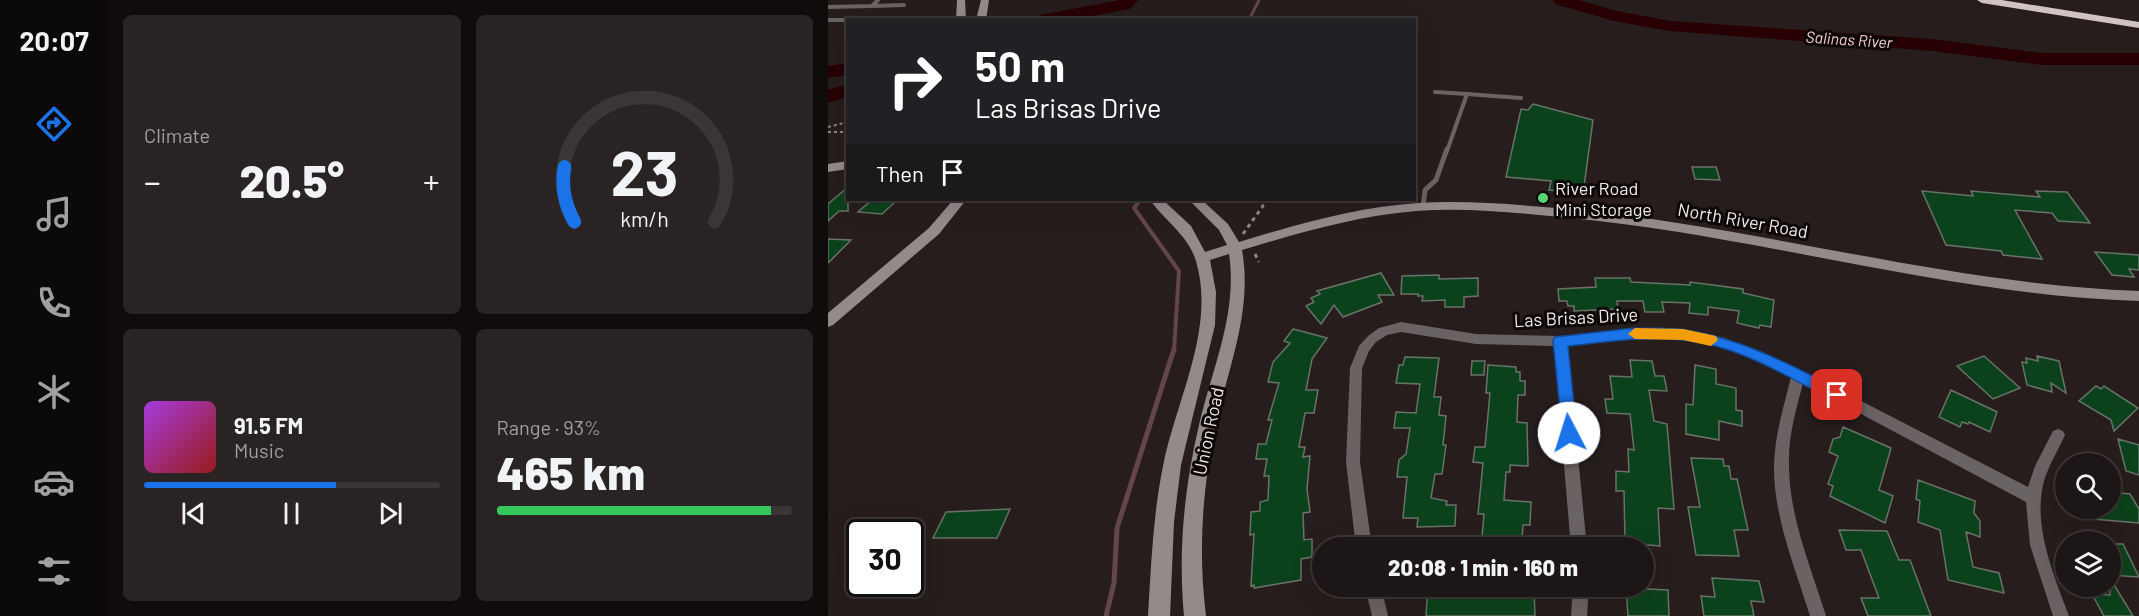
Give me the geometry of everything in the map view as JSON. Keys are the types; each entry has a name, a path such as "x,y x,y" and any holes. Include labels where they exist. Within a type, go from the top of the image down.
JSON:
{"highway":[{"path":"1982,0 2139,25"},
{"path":"2054,0 2139,13"}],"main road":[{"path":"980,18 981,2"},
{"path":"960,3 962,18"},
{"path":"828,168 846,165"},
{"path":"828,321 934,231 959,201"},
{"path":"1157,201 1168,209 1204,257"},
{"path":"1196,201 1230,236 1235,248"},
{"name":"North River Road","path":"1204,257 1341,219 1423,207 1494,207 1628,219 1744,236 1949,274 2065,292 2139,296"},
{"name":"Union Road","path":"1195,616 1191,540 1196,490 1207,426 1238,300 1239,274 1235,248"},
{"name":"Union Road","path":"1160,616 1162,541 1172,464 1208,319 1210,292 1204,257"}],"street":[{"name":"Las Brisas Drive","path":"1363,537 1353,462 1356,368 1363,349 1383,331 1401,327 1476,339 1560,341 1634,334 1683,334 1725,343 1798,375 2034,498"},
{"path":"1560,341 1578,537"},
{"path":"1798,375 1782,443 1782,479 1791,522 1818,616"},
{"path":"2058,435 2043,464 2034,498 2037,543 2061,616"},
{"path":"1376,597 1380,616"},
{"path":"1580,616 1581,597"}],"lane":[{"path":"872,6 878,0"},
{"path":"828,7 904,5"},
{"path":"828,20 846,20"},
{"path":"1435,92 1521,98"},
{"path":"1423,207 1425,190 1436,180 1467,94"}],"path":[{"path":"828,130 846,123"},
{"path":"828,130 846,132"},
{"path":"1235,248 1263,206 1258,201"}],"building":[{"path":"1533,104 1593,120 1583,194 1549,190 1551,181 1506,177 1521,109 1528,110"},
{"path":"1692,167 1716,167 1720,180 1695,179"},
{"path":"846,189 848,211 839,211 828,221 828,204"},
{"path":"1922,191 1973,196 1971,191 2040,197 2036,191 2067,192 2090,223 2058,221 2052,213 2015,210 2042,259 2003,255 2001,251 1946,245"},
{"path":"871,201 896,201 882,214 858,212"},
{"path":"828,239 851,240 828,263"},
{"path":"2095,252 2139,255 2139,270 2129,269 2134,277 2112,275"},
{"path":"1381,273 1394,295 1378,295 1382,302 1343,317 1334,305 1321,324 1306,306 1314,302 1311,298 1320,294 1317,291"},
{"path":"1439,275 1439,279 1478,278 1478,296 1464,297 1464,307 1445,307 1445,300 1422,301 1423,296 1418,296 1418,294 1401,294 1402,276"},
{"path":"1595,278 1630,278 1631,282 1690,285 1690,282 1743,289 1743,293 1774,300 1771,327 1760,325 1759,328 1737,323 1739,311 1708,307 1708,315 1689,313 1690,303 1662,302 1664,312 1645,312 1643,301 1617,301 1618,309 1574,311 1574,306 1568,306 1567,301 1559,301 1558,289 1596,287"},
{"path":"1293,329 1327,338 1312,359 1306,390 1318,390 1314,413 1305,413 1299,447 1305,447 1303,457 1310,456 1307,489 1310,512 1303,513 1304,540 1312,539 1312,557 1301,559 1301,580 1254,588 1254,585 1251,586 1254,534 1250,535 1251,512 1260,511 1260,502 1268,500 1269,476 1264,476 1267,459 1256,459 1258,444 1266,444 1272,420 1268,420 1279,383 1268,382 1273,362 1290,343 1284,341"},
{"path":"1984,356 2020,388 1993,399 1957,366"},
{"path":"2037,356 2059,361 2066,393 2051,383 2052,392 2027,385 2022,362 2027,363 2026,358 2038,361"},
{"path":"1405,357 1439,358 1434,397 1441,397 1439,415 1446,416 1443,445 1446,445 1442,474 1435,474 1431,498 1447,501 1446,505 1456,505 1455,526 1417,527 1418,518 1403,518 1407,477 1397,477 1399,460 1406,454 1410,428 1394,428 1396,412 1416,413 1420,384 1396,383 1399,365 1403,365"},
{"path":"1630,360 1652,361 1655,376 1664,376 1667,391 1649,390 1654,421 1667,424 1674,509 1658,508 1660,546 1654,545 1654,537 1625,537 1624,491 1616,491 1616,471 1629,472 1628,449 1634,450 1630,414 1607,413 1605,399 1613,399 1610,376 1632,377"},
{"path":"1472,361 1485,361 1484,375 1471,375"},
{"path":"1488,365 1516,367 1516,372 1520,372 1520,381 1525,381 1525,395 1518,395 1517,422 1527,423 1528,466 1510,465 1510,472 1506,472 1504,500 1531,502 1530,525 1523,525 1522,537 1482,537 1484,514 1478,514 1483,463 1473,462 1475,447 1485,447 1490,393 1486,393"},
{"path":"1695,365 1716,369 1716,384 1736,388 1736,410 1742,411 1742,426 1719,421 1719,440 1686,434 1686,404 1693,405"},
{"path":"2096,386 2101,389 2104,386 2138,408 2114,431 2111,420 2079,401"},
{"path":"1951,390 1997,412 1990,432 1969,422 1968,424 1962,422 1960,427 1939,417"},
{"path":"1843,427 1891,448 1879,490 1893,496 1885,523 1830,496 1833,486 1828,484 1838,456 1829,452 1833,439 1840,437"},
{"path":"2118,439 2139,445 2139,475 2126,471"},
{"path":"1691,458 1723,459 1724,466 1729,466 1731,479 1737,479 1748,530 1734,530 1739,556 1696,555 1688,507 1700,507"},
{"path":"1918,480 1975,501 1974,513 1980,521 1980,537 1966,532 1973,567 1999,573 2004,593 1948,580 1940,530 1918,522 1920,501 1916,499"},
{"path":"2121,493 2130,494 2139,509 2139,523 2093,519 2121,519"},
{"path":"1010,509 997,538 933,538 946,512"},
{"path":"1839,530 1887,531 1899,560 1910,560 1931,616 1868,616 1861,598 1879,598 1861,550 1846,550"},
{"path":"2121,544 2123,544 2139,577 2121,576"},
{"path":"1712,578 1759,581 1764,602 1751,601 1754,616 1704,616 1701,596 1715,597"},
{"path":"1654,589 1668,590 1669,616 1628,616 1627,597 1654,597"},
{"path":"2121,596 2133,616 2104,616 2094,597"},
{"path":"1427,597 1534,597 1535,616 1426,616"}],"waterway":[{"name":"Salinas River","path":"1051,18 1124,5 1130,0"},
{"path":"1250,18 1259,0"},
{"name":"Salinas River","path":"1561,0 1614,16 1670,26 1932,45 2042,59 2139,59"},
{"name":"Salinas River","path":"828,72 846,69"},
{"name":"Salinas River","path":"828,97 846,91"},
{"path":"1139,201 1134,208 1179,271 1174,351"},
{"path":"1106,616 1114,583 1117,528 1174,349"}],"slow traffic":[{"path":"1635,334 1683,334 1711,340"}],"place":[{"name":"River Road Mini Storage","path":"1543,198"}],"route":[{"path":"1569,433 1560,341 1634,334 1683,334 1725,343 1765,359 1837,395"}]}
